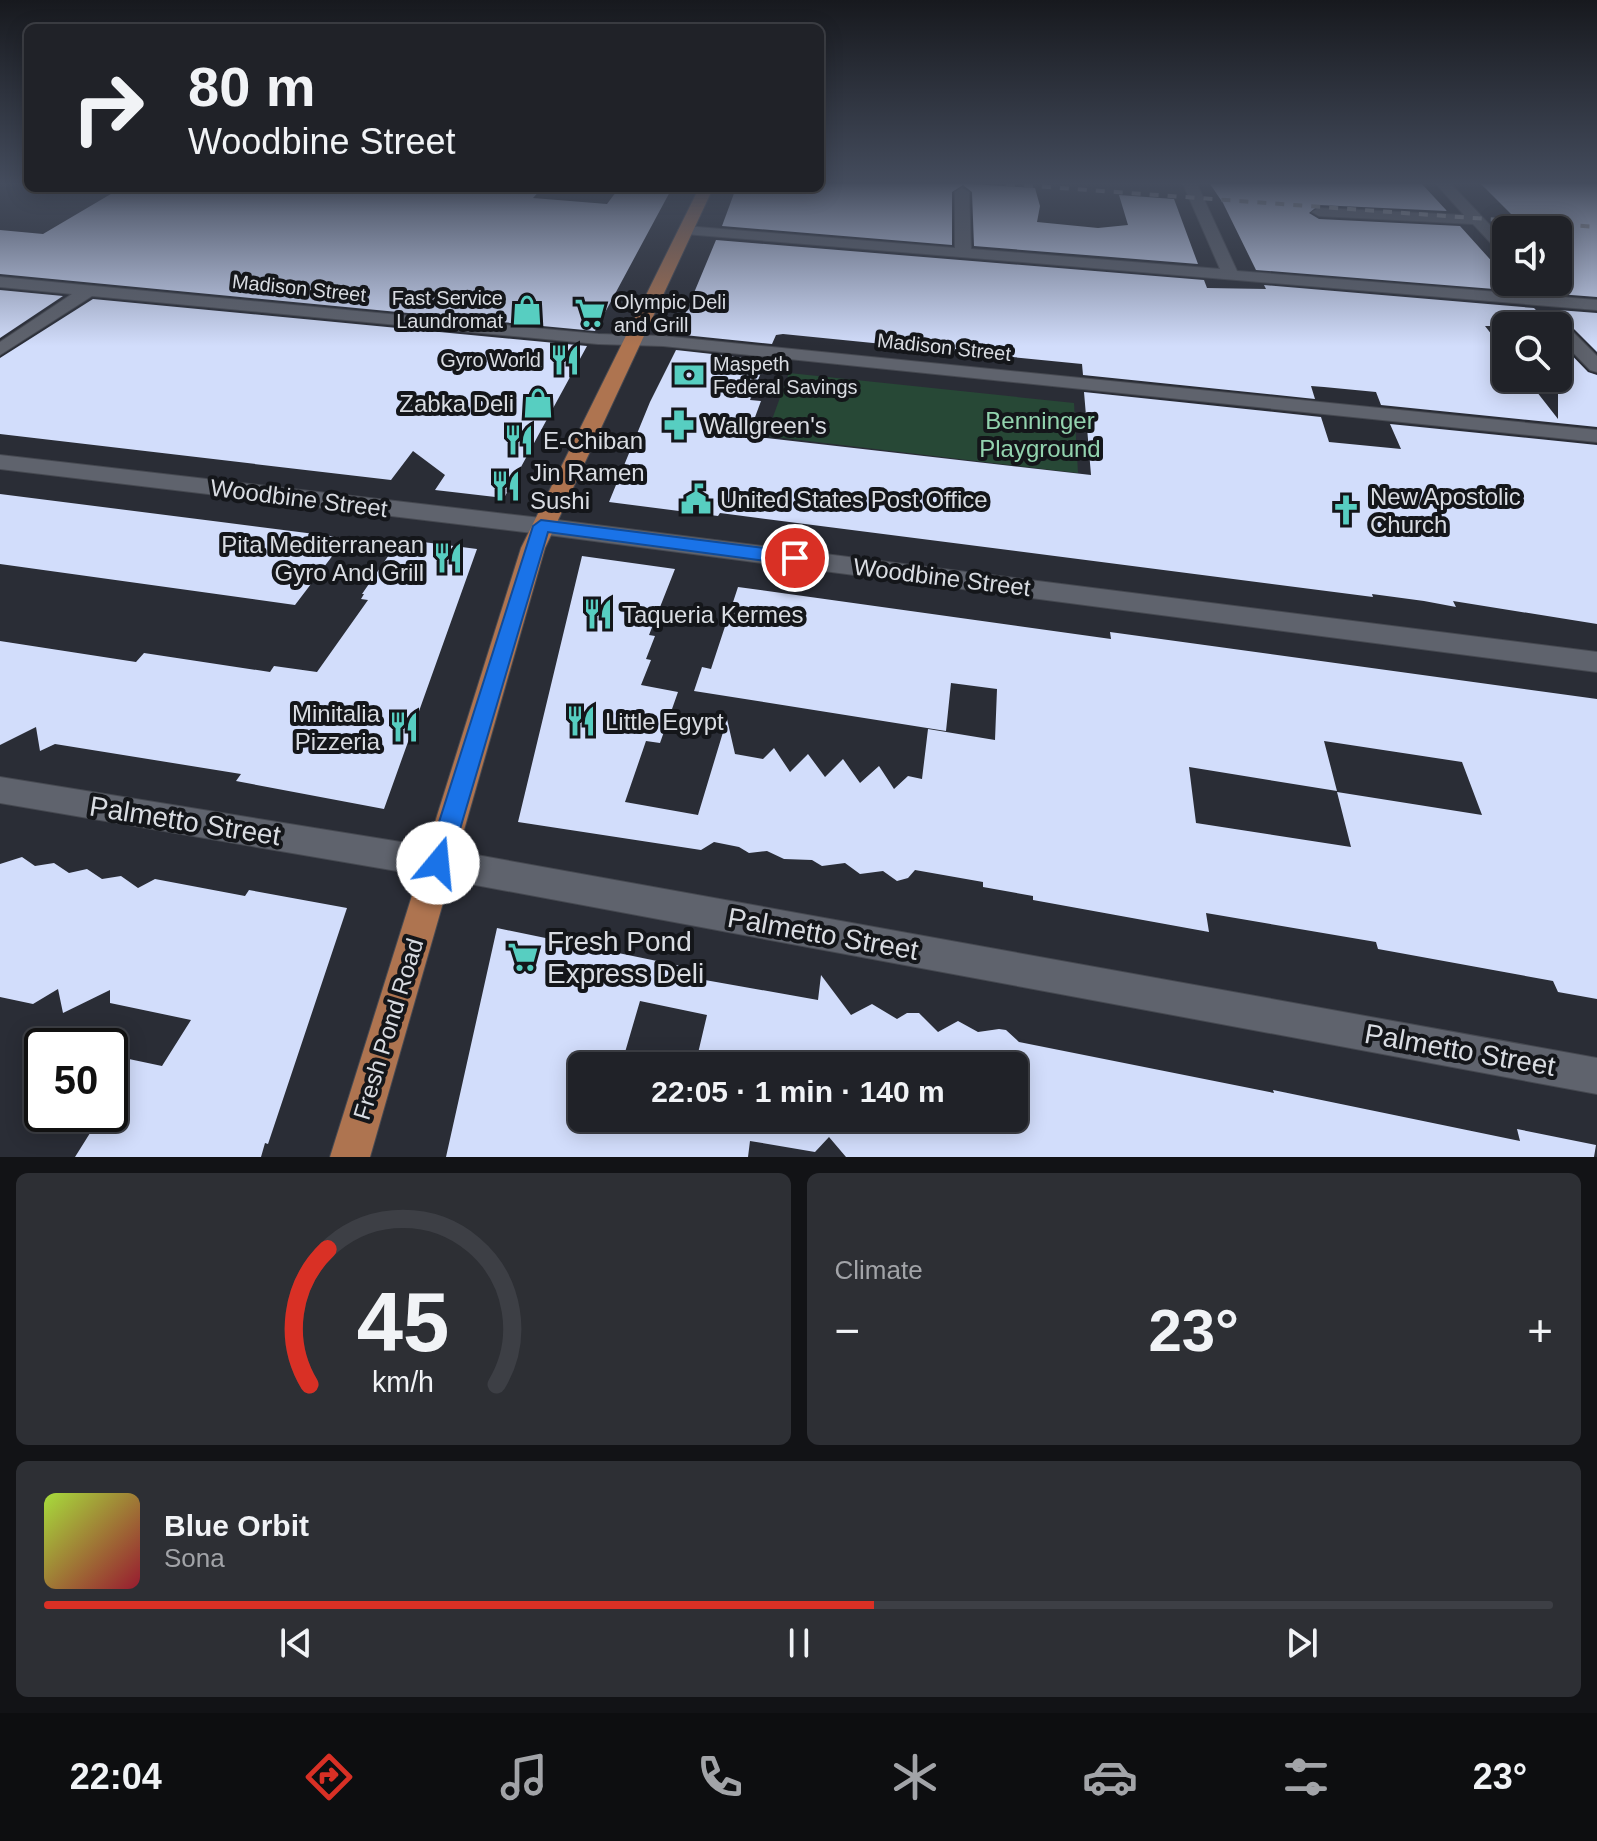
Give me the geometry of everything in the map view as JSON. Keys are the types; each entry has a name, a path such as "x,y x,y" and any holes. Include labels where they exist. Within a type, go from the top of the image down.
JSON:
{"main road":[{"name":"Fresh Pond Road","path":"350,1157 541,526 681,238"}],"street":[{"path":"778,238 1597,305"},
{"path":"963,238 963,254"},
{"path":"1214,238 1231,276"},
{"name":"Madison Street","path":"0,282 663,341 1597,436"},
{"path":"0,350 89,290"},
{"path":"1539,296 1544,312"},
{"path":"1572,342 1597,366"},
{"name":"Woodbine Street","path":"0,462 541,526 1597,662"},
{"name":"Palmetto Street","path":"0,790 438,863 1597,1076"}],"green space":[{"name":"Benninger Playground","path":"789,373 1074,403 1078,473 766,436"}],"building":[{"path":"0,238 645,238 595,331 0,274"},
{"path":"867,238 952,238 952,245"},
{"path":"974,238 1188,238 1198,264 974,246"},
{"path":"1240,238 1471,238 1492,261 1492,289 1256,270"},
{"path":"1572,238 1597,238 1597,297 1572,295"},
{"path":"716,240 1204,280 1207,288 1266,289 1264,285 1534,308 1538,312 1492,312 1492,326 1485,326 1492,335 1492,392 1537,392 1558,419 1558,392 1572,392 1572,355 1588,372 1597,375 1597,427 1381,405 1376,392 1311,386 1315,399 1083,375 1082,364 783,334 776,335 772,344 684,335 690,325 681,324"},
{"path":"0,290 63,296 0,338"},
{"path":"93,299 587,346 504,498 435,490 445,475 413,451 391,480 0,434 0,358"},
{"path":"1558,310 1597,313 1597,352 1572,327 1572,312"},
{"path":"676,350 766,360 750,400 761,401 748,436 1091,475 1084,392 1321,417 1329,442 1401,449 1390,424 1597,445 1597,624 1453,601 1456,607 720,513 718,516 609,502 650,402"},
{"path":"0,494 346,538 295,605 0,564"},
{"path":"400,539 477,549 384,809 236,781 241,774 55,744 40,751 36,727 0,745 0,641 136,662 144,653 270,672 274,666 317,672 368,600 361,599 362,594"},
{"path":"582,556 675,569 649,635 655,636 646,659 651,660 641,685 678,692 660,743 646,741 625,802 698,815 727,719 735,754 763,759 774,748 790,772 808,754 825,777 843,759 860,783 879,766 894,789 908,776 922,779 928,729 995,740 997,689 951,683 946,731 694,691 702,667 711,669 738,587 1111,639 1110,632 1597,699 1597,999 1558,992 1553,981 1378,949 1376,942 1206,913 1209,932 1033,900 1033,896 983,887 983,882 915,870 908,878 897,881 883,871 860,874 845,863 822,866 812,860 784,859 767,851 749,853 739,847 714,842 701,850 518,822","holes":["1324,741 1462,762 1482,815 1337,792 1351,847 1196,823 1189,767 1337,791"]},
{"path":"22,857 35,866 54,863 69,873 87,869 102,879 121,876 138,888 155,879 245,896 249,890 347,908 261,1157 75,1157 91,1132 128,1132 128,1059 162,1066 191,1020 110,1003 110,990 63,1013 58,989 33,1004 0,997 0,864"},
{"path":"497,928 691,968 688,977 818,1000 821,975 851,1015 872,1004 897,1019 907,1013 919,1013 938,1032 958,1021 978,1032 1006,1030 1019,1042 1520,1141 1517,1129 1596,1145 1594,1157 846,1157 829,1137 815,1152 750,1141 748,1157 446,1157"}],"place":[{"name":"Fast Service Laundromat","path":"527,310"},
{"name":"Olympic Deli and Grill","path":"590,313"},
{"name":"Gyro World","path":"565,360"},
{"name":"Maspeth Federal Savings","path":"689,375"},
{"name":"Zabka Deli","path":"538,403"},
{"name":"Wallgreen's","path":"679,425"},
{"name":"E-Chiban","path":"519,440"},
{"name":"Jin Ramen Sushi","path":"506,486"},
{"name":"United States Post Office","path":"696,499"},
{"name":"New Apostolic Church","path":"1346,510"},
{"name":"Pita Mediterranean Gyro And Grill","path":"448,558"},
{"name":"Taqueria Kermes","path":"598,614"},
{"name":"Little Egypt","path":"581,721"},
{"name":"Minitalia Pizzeria","path":"404,727"},
{"name":"Fresh Pond Express Deli","path":"523,957"}],"route":[{"path":"438,863 541,526 795,558"}]}
